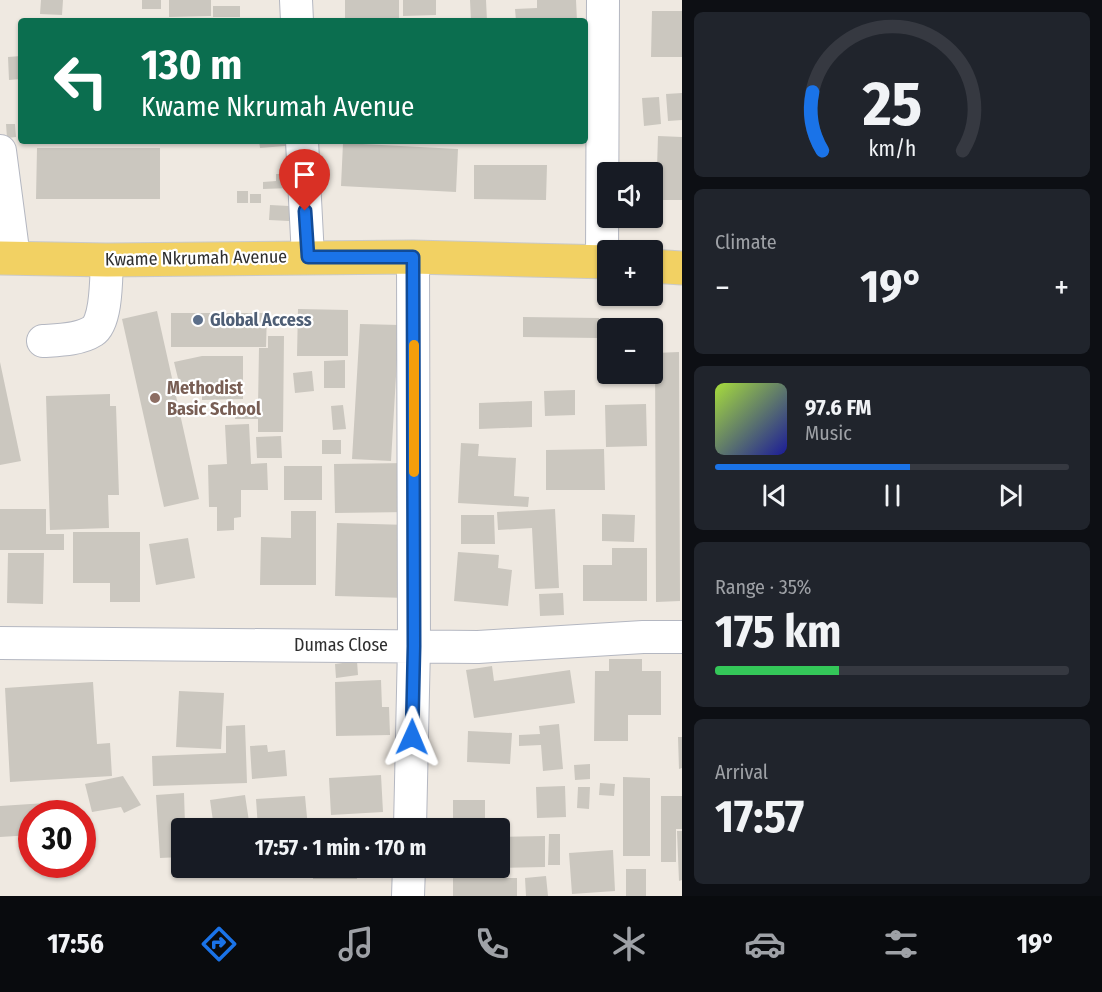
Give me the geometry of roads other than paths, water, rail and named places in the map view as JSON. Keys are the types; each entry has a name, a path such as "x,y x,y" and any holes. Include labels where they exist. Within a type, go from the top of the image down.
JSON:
{"main road":[{"name":"Kwame Nkrumah Avenue","path":"7,258 107,260 413,257 597,262"},
{"path":"663,267 682,268"}],"street":[{"path":"296,0 297,18"},
{"path":"603,0 605,240"},
{"path":"302,144 308,257"},
{"path":"0,151 7,258"},
{"path":"410,818 414,646 413,257"},
{"path":"43,341 72,339 94,331 102,320 107,260"},
{"name":"Dumas Close","path":"0,643 478,647 644,637 682,637"},
{"path":"408,896 409,878"}],"place":[{"name":"Global Access","path":"198,320"},
{"name":"Methodist Basic School","path":"155,398"}]}
